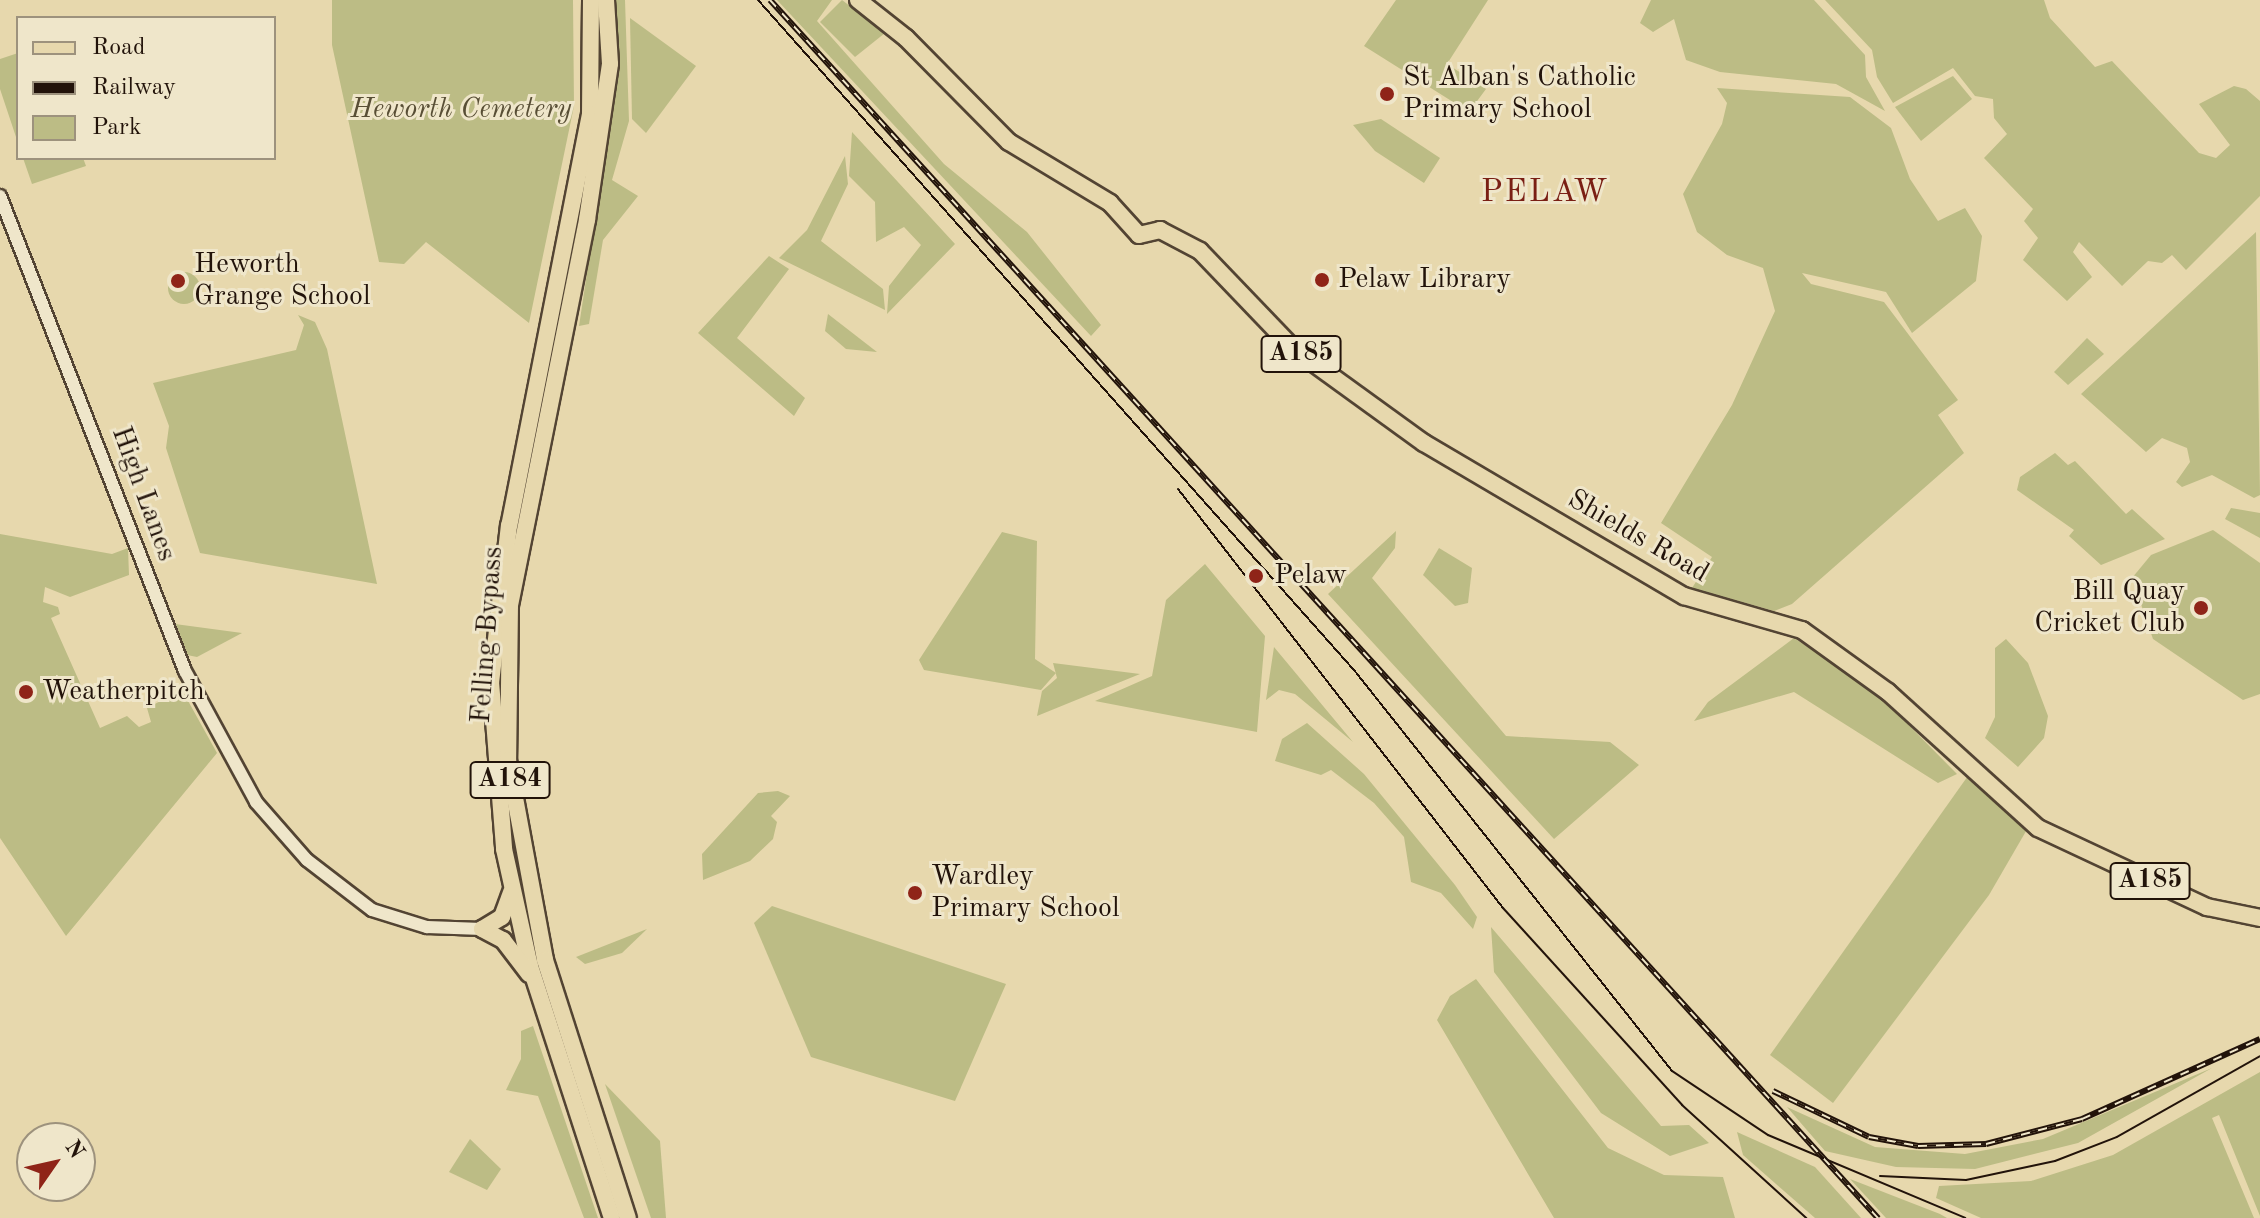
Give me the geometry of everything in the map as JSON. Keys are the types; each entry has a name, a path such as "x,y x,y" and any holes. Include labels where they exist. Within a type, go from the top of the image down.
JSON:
{"main road":[{"name":"Felling Bypass","path":"591,0 590,114 496,603 494,759 512,885 534,982 612,1218"},
{"name":"Felling Bypass","path":"606,0 610,64 587,220 510,604 508,760 545,960 628,1218"},
{"name":"Shields Road","path":"858,0 1009,142 1142,229 1172,234 1200,251 1294,349 1445,457 1684,596 1788,624 1830,648 1888,692 2030,823 2187,898 2256,918"},
{"path":"482,929 502,917 512,885"},
{"path":"482,929 503,940 534,982"}],"street":[{"name":"High Lanes","path":"0,196 185,671 256,802 307,860 372,910 427,927 482,929"}],"green space":[{"name":"Heworth Cemetery","path":"332,0 573,0 574,106 529,323 426,242 404,264 379,262 332,45"},
{"path":"615,0 625,0 629,121 612,180 638,196 603,240 589,324 579,326 615,88"},
{"path":"777,0 832,0 817,21 944,164 1027,232 1101,325 1091,336"},
{"path":"842,0 885,33 855,57 820,22"},
{"path":"1396,0 1488,0 1447,64 1486,89 1469,112 1364,46"},
{"path":"1651,0 1814,0 1865,55 1866,77 1885,111 1836,84 1720,72 1686,60 1674,19 1653,32 1640,23"},
{"path":"1825,0 2044,0 2050,18 2095,67 2112,61 2199,153 2216,158 2230,145 2199,104 2234,86 2246,89 2260,101 2260,196 2186,270 2172,255 2162,263 2148,261 2122,286 2079,242 2073,252 2092,277 2067,301 2023,260 2038,238 2024,221 2033,209 1984,158 2007,134 1994,118 1993,99 1975,96 1953,68 1893,103 1877,77 1872,50"},
{"path":"630,18 696,66 646,133 632,119"},
{"path":"16,54 16,137 0,89 0,59"},
{"path":"1953,76 1972,99 1921,141 1895,107"},
{"path":"1717,88 1850,97 1891,128 1910,179 1938,221 1965,208 1982,236 1976,281 1912,333 1886,292 1802,273 1811,284 1884,302 1958,400 1938,415 1964,453 1792,604 1774,611 1692,588 1712,557 1661,523 1732,405 1775,311 1763,268 1727,255 1697,232 1683,194 1722,124 1727,103"},
{"path":"1381,119 1440,158 1424,183 1375,151 1353,125"},
{"path":"852,132 955,244 887,314 889,286 921,245 904,227 876,242 875,202 849,176"},
{"path":"845,156 848,184 821,241 883,289 885,310 779,258 807,230"},
{"path":"24,160 84,160 86,166 32,184"},
{"path":"2256,232 2260,495 2254,498 2212,475 2182,487 2176,482 2190,462 2187,448 2162,438 2146,452 2081,394"},
{"path":"769,256 789,269 737,338 805,398 794,416 698,333"},
{"path":"184,272 195,277 200,288 195,299 184,304 173,299 168,288 173,277"},
{"path":"828,314 877,352 846,349 825,331"},
{"path":"298,315 315,322 327,349 377,584 200,553 166,448 169,426 153,383 296,350 304,325"},
{"path":"2087,338 2104,354 2068,385 2054,372"},
{"path":"2055,453 2068,465 2075,461 2126,514 2132,509 2165,539 2101,565 2069,536 2074,530 2017,490 2020,477"},
{"path":"2231,508 2260,513 2260,538 2225,519"},
{"name":"Bill Quay Cricket Club","path":"2213,530 2260,563 2260,694 2243,700 2153,639 2132,578 2151,555"},
{"path":"1396,531 1395,548 1372,578 1506,736 1610,742 1639,765 1554,839 1328,594"},
{"path":"1002,532 1037,541 1035,659 1056,673 1041,690 924,670 919,660"},
{"path":"0,534 112,554 128,548 129,575 70,597 45,587 43,602 58,607 60,614 51,618 100,728 127,716 139,727 151,722 147,708 182,690 217,753 66,936 0,838"},
{"path":"1439,548 1472,568 1468,603 1455,606 1423,575"},
{"path":"1205,564 1265,636 1257,732 1095,701 1152,676 1166,600"},
{"path":"175,624 242,633 197,657 187,655"},
{"path":"1794,638 1876,692 1957,774 1938,783 1794,692 1694,721 1708,702"},
{"path":"2006,639 2028,663 2048,716 2044,738 2018,767 1985,738 1995,717 1995,648"},
{"path":"1274,647 1353,742 1295,694 1279,690 1266,700"},
{"path":"1053,663 1140,674 1037,716 1042,691 1057,678"},
{"path":"1307,723 1364,774 1455,885 1477,917 1473,929 1441,893 1411,882 1404,837 1374,803 1331,770 1321,775 1275,761 1282,739"},
{"path":"1970,773 2029,826 1989,895 1833,1103 1770,1055"},
{"path":"778,791 790,796 771,816 777,822 773,839 750,861 703,880 702,854 758,793"},
{"path":"772,906 1006,984 955,1101 811,1057 754,923"},
{"path":"1491,927 1661,1126 1689,1125 1709,1143 1670,1156 1601,1113 1494,972"},
{"path":"647,929 622,953 585,964 576,957"},
{"path":"1476,979 1608,1148 1664,1175 1723,1177 1735,1218 1554,1218 1437,1020 1450,996"},
{"path":"533,1026 598,1218 584,1218 538,1096 506,1090 521,1059 521,1031"},
{"path":"2212,1068 2078,1143 1975,1169 1896,1167 1825,1151 1787,1107 1875,1147 1965,1154 2043,1139"},
{"path":"2260,1072 2260,1216 2219,1115 2212,1118 2254,1218 1981,1218 1936,1198 1939,1186 2031,1181 2113,1155"},
{"path":"605,1084 660,1141 666,1218 651,1218"},
{"path":"1737,1132 1815,1167 1861,1218 1815,1218 1743,1155"},
{"path":"470,1139 501,1169 487,1190 449,1172"},
{"path":"1850,1179 1940,1214 1947,1218 1886,1218"}],"tram line":[{"path":"758,0 1354,670 1672,1071 1768,1135 1965,1218"},
{"path":"1178,489 1503,908 1682,1105 1806,1218"},
{"path":"1880,1176 1966,1180 2055,1161 2117,1137 2260,1056"}],"railway":[{"path":"770,0 1878,1218"},
{"path":"1773,1091 1869,1137 1918,1146 1986,1144 2082,1119 2260,1039"}],"place":[{"name":"St Alban's Catholic Primary School","path":"1387,94"},
{"name":"Pelaw Library","path":"1322,280"},
{"name":"Heworth Grange School","path":"178,281"},
{"name":"Pelaw","path":"1256,576"},
{"name":"Bill Quay Cricket Club","path":"2201,608"},
{"name":"Weatherpitch","path":"26,692"},
{"name":"Wardley Primary School","path":"915,893"}],"district":[{"name":"PELAW","path":"1545,193"}]}
